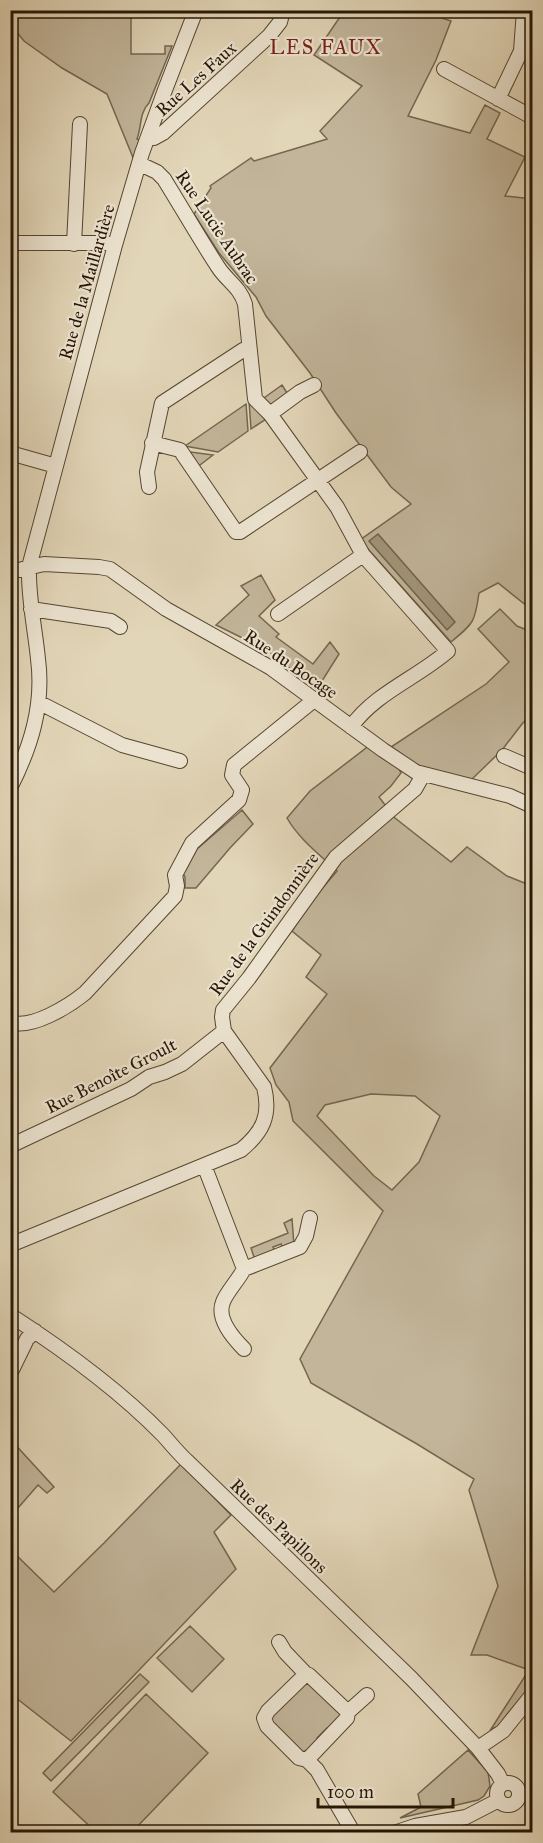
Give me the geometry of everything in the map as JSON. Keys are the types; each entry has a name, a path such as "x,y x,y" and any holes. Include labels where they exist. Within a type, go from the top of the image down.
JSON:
{"street":[{"name":"Rue Les Faux","path":"148,137 158,137 269,36 280,22 283,10"},
{"path":"498,99 521,51 524,10"},
{"name":"Rue de la Maillardière","path":"10,788 33,736 40,703 39,662 28,586 29,567 115,245 148,137 195,11"},
{"path":"444,69 532,117"},
{"path":"74,244 81,124"},
{"name":"Rue Lucie Aubrac","path":"140,164 157,172 164,179 219,268 243,296 255,399 270,414 343,517 363,555 448,651 383,696 351,727"},
{"path":"10,243 105,243 115,245"},
{"path":"149,487 147,472 162,403 243,350 249,349"},
{"path":"270,414 300,392 314,385"},
{"path":"152,443 180,450 236,532 240,532 360,452"},
{"path":"10,453 56,466"},
{"path":"278,614 363,555"},
{"name":"Rue du Bocage","path":"10,572 44,564 99,567 114,572 166,609 271,668 410,769 423,775 510,796 532,806"},
{"path":"31,609 111,621 120,627"},
{"path":"10,1022 22,1025 33,1022 72,1004 85,993 175,896 177,886 175,875 192,843 239,800 242,790 232,775 234,765 314,700"},
{"path":"40,703 122,746 180,761"},
{"path":"504,756 532,768"},
{"name":"Rue de la Guindonnière","path":"224,1031 223,1010 249,978 336,857 415,789 423,775"},
{"path":"10,1245 241,1150 252,1140 260,1131 267,1110 264,1087 224,1031"},
{"name":"Rue Benoîte Groult","path":"10,1146 131,1089 149,1077 182,1064 224,1031"},
{"path":"204,1165 244,1269"},
{"path":"244,1349 232,1338 221,1312 223,1302 244,1269 300,1247 306,1236 310,1218"},
{"name":"Rue des Papillons","path":"10,1315 109,1387 162,1434 252,1526 397,1665 478,1748 503,1784"},
{"path":"10,1374 27,1339 35,1331"},
{"path":"279,1642 285,1652 306,1674 348,1712"},
{"path":"306,1674 268,1711 264,1718 267,1726 299,1758 307,1760 317,1770 353,1833"},
{"path":"307,1760 347,1718 348,1712 367,1695"},
{"path":"478,1748 503,1731 532,1695"},
{"path":"503,1784 513,1785 518,1789 518,1796 515,1802 508,1805 499,1800 497,1791 503,1784"},
{"path":"518,1796 532,1802"},
{"path":"397,1833 415,1826 466,1816 499,1800"}],"shaded area":[{"path":"104,10 105,12 131,11 131,54 165,54 165,46 172,46 142,115 137,139 140,140 134,160 107,94 62,68 24,41 15,30 11,30 10,11"},
{"path":"380,10 384,13 420,11 451,21 436,60 408,116 470,133 485,105 500,113 487,139 525,157 505,196 532,199 532,610 498,583 479,593 472,621 451,642 360,540 411,504 391,487 336,413 310,373 266,316 256,297 219,253 194,214 211,188 210,186 251,158 254,161 327,139 320,131 362,86 314,55 344,11"},
{"path":"282,385 289,396 270,410 261,400"},
{"path":"249,401 266,419 251,429"},
{"path":"246,404 248,431 218,452 185,446"},
{"path":"183,451 213,455 196,468"},
{"path":"378,534 455,622 447,630 369,541"},
{"path":"261,575 275,600 259,616 279,634 276,637 313,664 330,642 339,654 317,689 265,649 216,625 249,595 241,586"},
{"path":"500,609 517,626 532,632 532,714 502,750 470,781 422,770 388,749 486,684 509,662 478,629"},
{"path":"370,745 395,761 401,773 379,797 395,818 451,862 467,847 507,876 532,886 532,1690 503,1725 491,1729 529,1670 487,1655 471,1655 498,1586 469,1490 474,1479 311,1383 300,1359 383,1211 293,1121 289,1102 276,1085 270,1068 327,994 306,977 321,955 292,931 308,905 337,871 303,840 287,818 310,791","holes":["371,1094 415,1096 440,1116 419,1162 392,1190 374,1176 317,1116 325,1105"]},
{"path":"242,810 253,824 196,888 185,888 185,877 181,870 185,871 197,849"},
{"path":"292,1219 294,1245 283,1249 281,1244 273,1247 275,1252 255,1260 251,1248 288,1233 284,1223"},
{"path":"11,1440 54,1487 47,1493 38,1485 11,1516"},
{"path":"181,1464 231,1515 214,1532 236,1569 71,1741 11,1694 10,1549 54,1592"},
{"path":"190,1626 224,1659 192,1692 157,1658"},
{"path":"140,1674 149,1682 51,1781 43,1773"},
{"path":"307,1680 342,1715 332,1728 327,1728 317,1738 318,1742 312,1748 300,1753 278,1728 273,1728 269,1715"},
{"path":"146,1694 208,1753 132,1832 96,1832 53,1792"},
{"path":"468,1750 488,1772 490,1786 484,1796 478,1800 400,1818 421,1807 418,1794"}],"district":[{"name":"LES FAUX","path":"326,47"}]}
